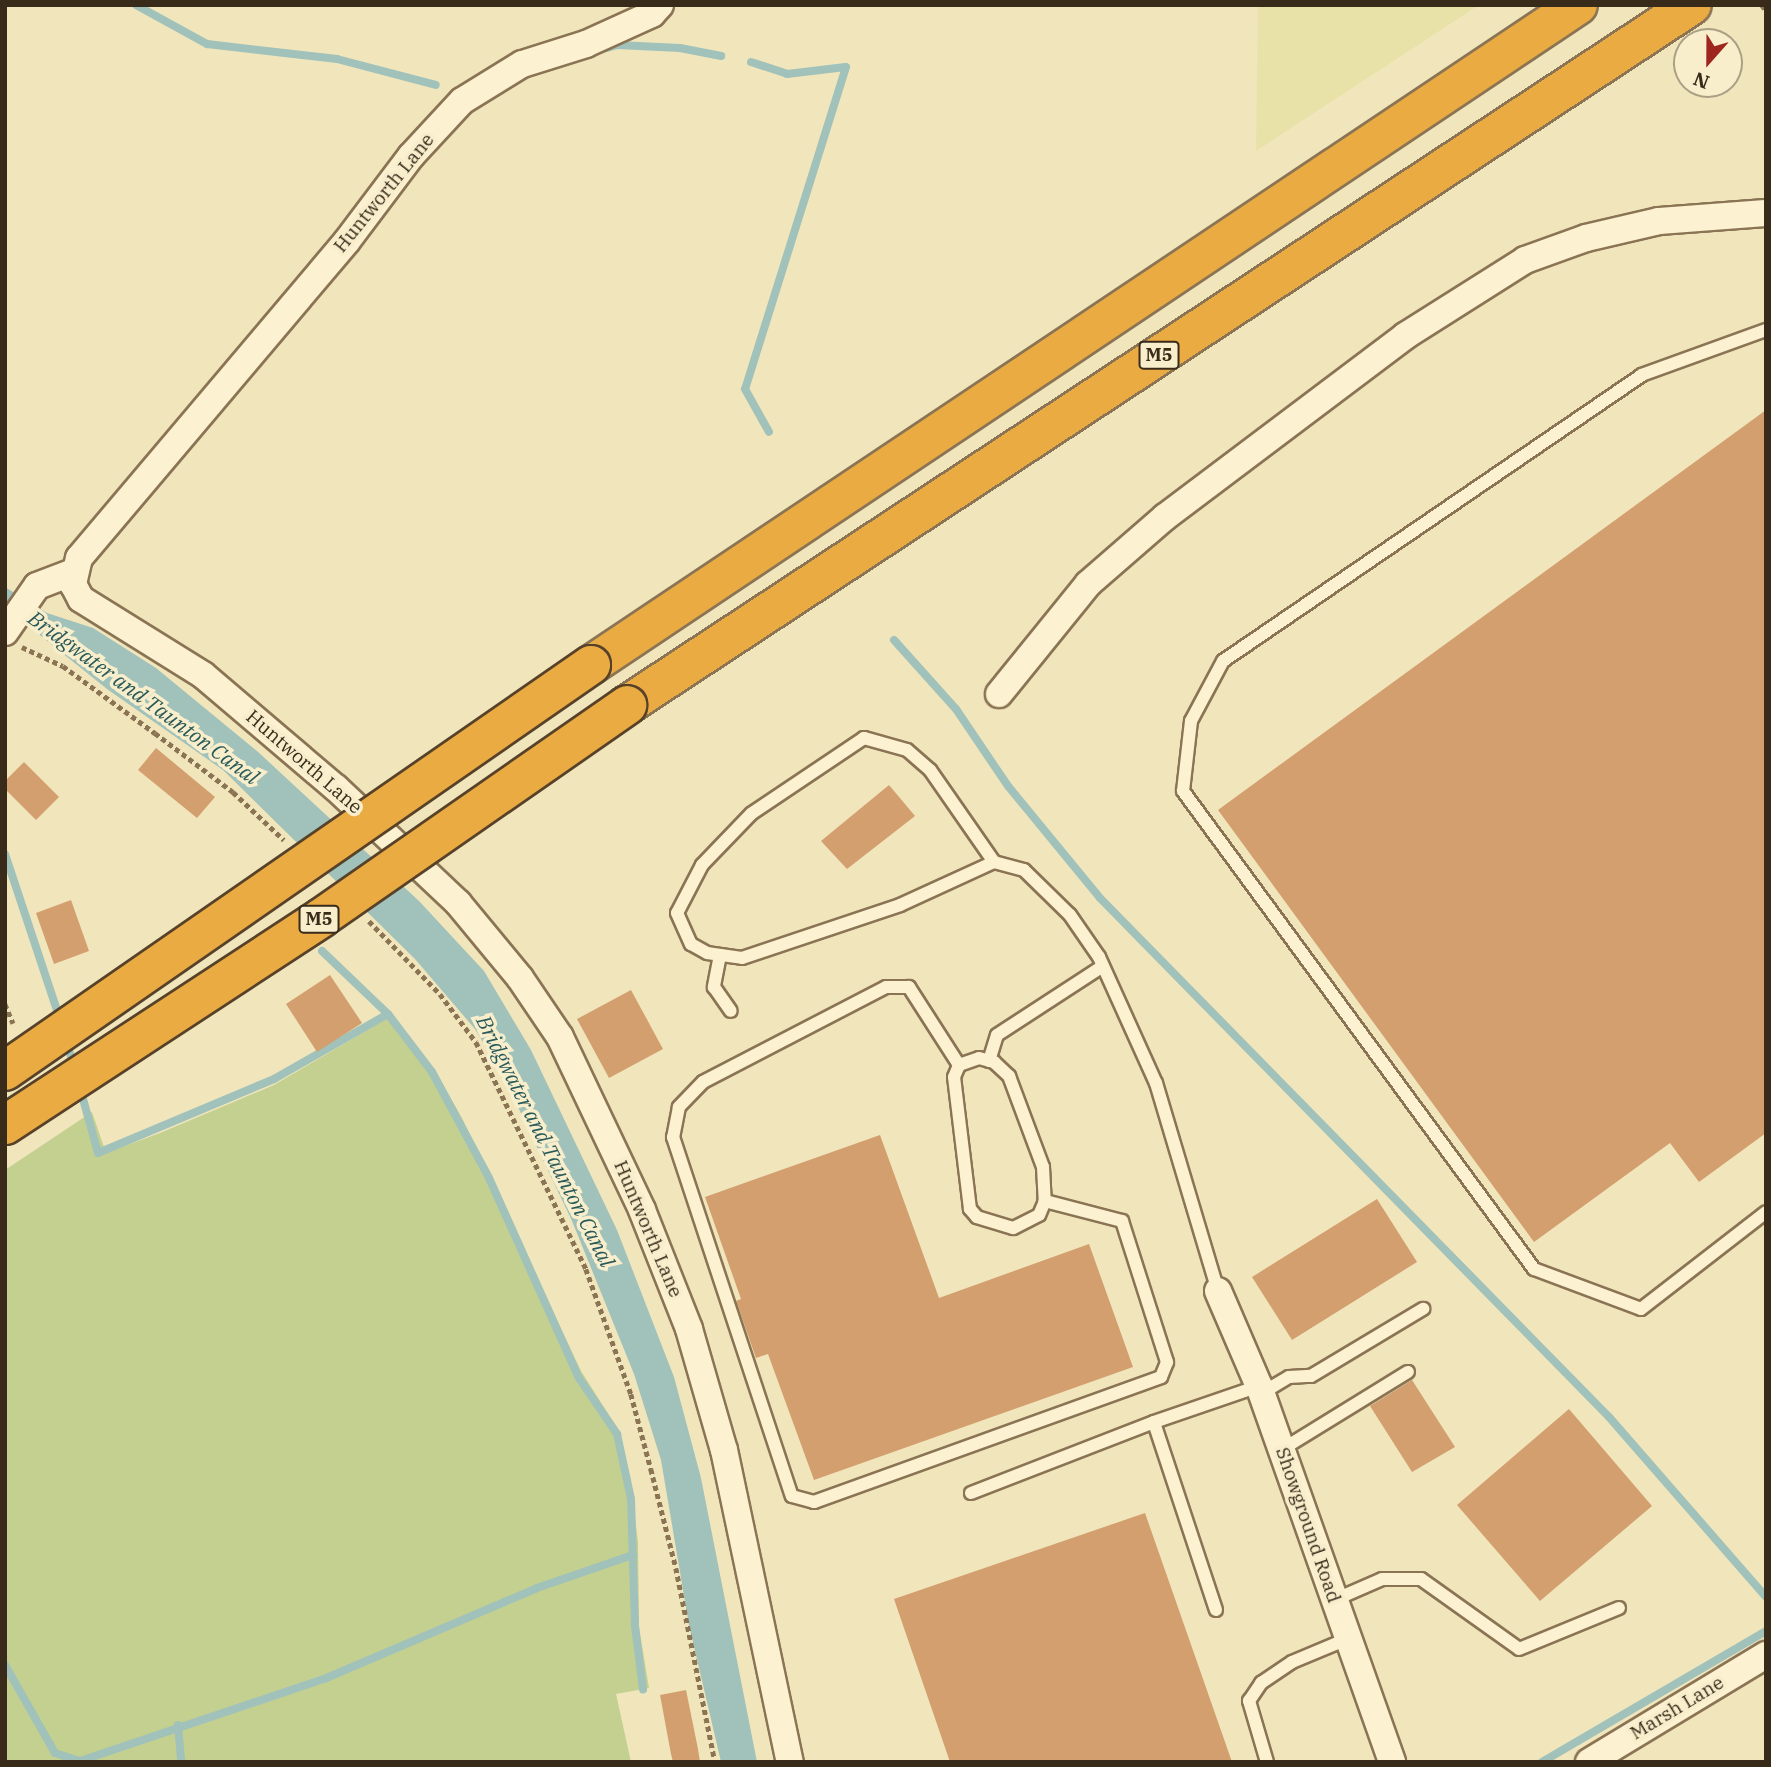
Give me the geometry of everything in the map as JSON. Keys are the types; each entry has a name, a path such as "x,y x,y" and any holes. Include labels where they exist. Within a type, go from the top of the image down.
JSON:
{"highway":[{"name":"M5","path":"5,1071 591,665 1578,5"},
{"name":"M5","path":"5,1125 321,918 627,705 1692,5"}],"street":[{"name":"Huntworth Lane","path":"660,5 652,14 586,44 522,64 462,101 411,156 347,241 79,558 74,572 75,592 81,599 203,675 336,788 458,903 526,986 560,1037 642,1210 689,1329 724,1450 790,1762"},
{"path":"999,694 1088,584 1165,517 1405,336 1525,260 1586,237 1659,221 1766,214"},
{"path":"13,631 37,586 53,576 74,572"},
{"name":"Showground Road","path":"1218,1291 1261,1390 1392,1762"},
{"name":"Marsh Lane","path":"1589,1762 1766,1655"}],"lane":[{"path":"1766,330 1642,375 1223,661 1191,721 1183,791 1534,1269 1641,1309 1766,1212"},
{"path":"994,862 930,769 907,750 864,738 751,814 702,865 677,913 691,944 720,955 742,958 900,905 994,862 1024,870 1070,915 1103,966 1156,1083 1218,1291"},
{"path":"720,955 714,988 731,1011"},
{"path":"989,1061 997,1035 1103,966"},
{"path":"960,1065 979,1058 989,1061 1009,1076 1043,1167 1045,1200 1039,1215 1013,1228 978,1217 970,1209 954,1096 960,1065 909,987 886,987 703,1082 679,1107 673,1137 792,1496 814,1502 1161,1377 1167,1362 1122,1221 1045,1200"},
{"path":"971,1493 1154,1422 1261,1390 1289,1377 1311,1376 1423,1309"},
{"path":"1281,1450 1408,1372"},
{"path":"1154,1422 1216,1609"},
{"path":"1334,1600 1382,1579 1421,1579 1519,1649 1619,1608"},
{"path":"1267,1762 1249,1700 1261,1683 1292,1662 1347,1639"}],"path":[{"path":"1762,5 1766,10"},
{"path":"13,631 233,792 291,847"},
{"path":"358,911 440,994 476,1042 586,1269 631,1394 677,1568 715,1762"},
{"path":"5,1004 13,1023"}],"shaded area":[{"path":"1258,5 1479,5 1256,151"}],"green space":[{"path":"393,1015 436,1072 463,1120 581,1371 619,1431 630,1478 638,1542 639,1627 649,1688 616,1694 631,1762 5,1762 5,1170 92,1112 106,1153 160,1133 274,1085"}],"water":[{"name":"Bridgwater and Taunton Canal","path":"5,587 47,613 93,628 156,668 257,751 419,901 484,971 531,1050 617,1230 674,1377 701,1478 757,1762 721,1762 689,1625 661,1460 634,1374 572,1221 502,1073 475,1029 415,959 223,770 107,689 5,607"}],"building":[{"path":"1766,410 1766,1133 1699,1182 1670,1143 1534,1242 1218,810"},
{"path":"156,748 215,797 197,818 138,770"},
{"path":"24,762 59,797 36,820 5,789 5,781"},
{"path":"889,785 915,816 847,869 821,841"},
{"path":"71,900 89,951 54,964 36,913"},
{"path":"330,975 362,1023 317,1052 286,1004"},
{"path":"631,990 663,1049 609,1078 577,1019"},
{"path":"880,1135 939,1298 1089,1244 1133,1367 814,1480 768,1354 756,1358 736,1301 741,1299 705,1197"},
{"path":"1377,1199 1417,1262 1292,1340 1252,1277"},
{"path":"1412,1380 1455,1447 1412,1472 1370,1406"},
{"path":"1569,1409 1652,1506 1540,1601 1457,1505"},
{"path":"1145,1513 1232,1762 950,1762 894,1599"},
{"path":"686,1690 700,1762 673,1762 671,1754 660,1695"}],"waterway":[{"path":"136,5 207,44 337,59 436,85"},
{"path":"603,49 617,45 680,48 721,56"},
{"path":"751,62 787,74 846,67 745,389 769,432"},
{"path":"894,640 956,709 1008,786 1100,898 1609,1417 1766,1597"},
{"path":"5,854 60,1019"},
{"path":"322,951 388,1014 432,1072 489,1178 579,1378 617,1434 631,1499 635,1626 643,1689"},
{"path":"80,1088 98,1153 274,1079 388,1014"},
{"path":"66,1041 75,1069"},
{"path":"5,1665 55,1753 80,1761 324,1679 537,1588 633,1555"},
{"path":"1542,1762 1766,1631"},
{"path":"178,1725 181,1762"}]}
